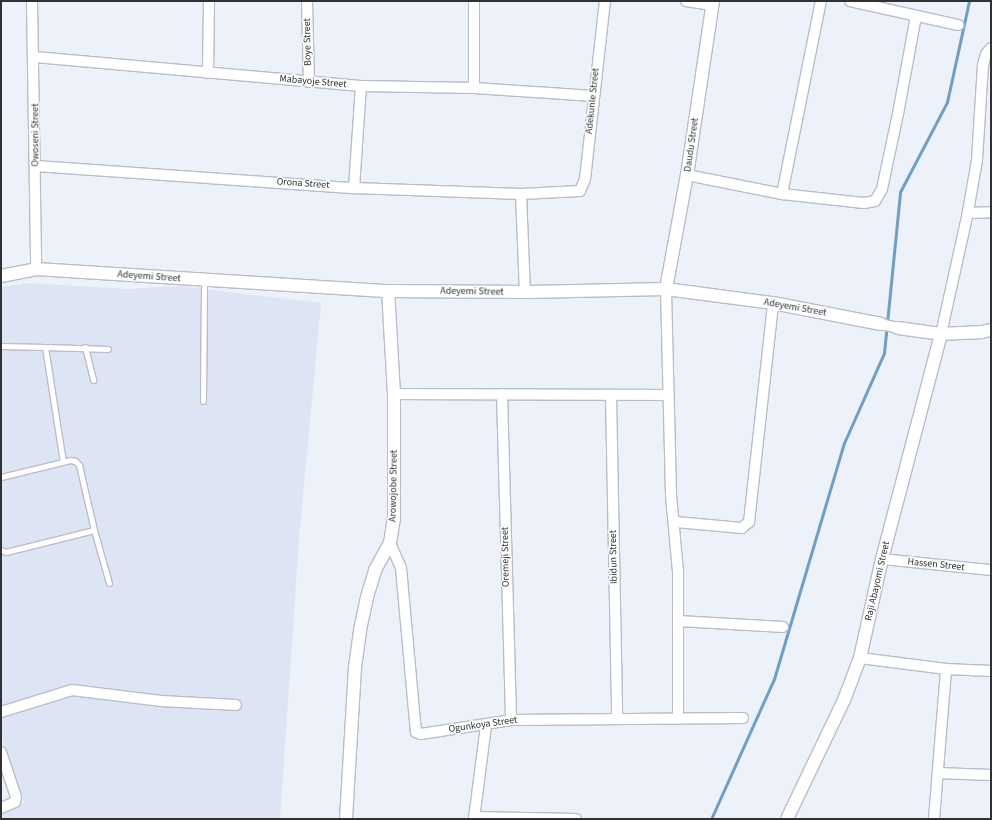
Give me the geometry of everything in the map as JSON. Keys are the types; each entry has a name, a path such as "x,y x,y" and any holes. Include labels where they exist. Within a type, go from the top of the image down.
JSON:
{"street":[{"name":"Owoseni Street","path":"32,1 35,57 36,269"},
{"path":"208,73 209,1"},
{"name":"Boye Street","path":"307,1 309,82"},
{"path":"474,1 474,88"},
{"name":"Adekunle Street","path":"571,193 580,191 584,186 593,96 606,1"},
{"path":"686,1 712,3"},
{"path":"782,194 821,1"},
{"path":"850,1 958,25"},
{"name":"Daudu Street","path":"666,289 687,176 712,3"},
{"path":"687,176 782,194 871,204 879,197 916,16"},
{"path":"941,334 968,213 976,160 983,65 986,54 991,48"},
{"name":"Mabayoje Street","path":"35,57 361,86 474,88 593,96"},
{"path":"354,188 361,86"},
{"name":"Orona Street","path":"36,166 354,188 522,194 571,193"},
{"path":"522,194 525,292"},
{"path":"968,213 991,212"},
{"name":"Adeyemi Street","path":"1,276 36,269 388,291 525,292 666,289 773,304 898,328 941,334 982,332 991,330"},
{"path":"666,289 671,496 676,522 679,621 678,717"},
{"name":"Arowojobe Street","path":"346,819 355,667 360,630 375,570 390,543 394,519 394,394 388,291"},
{"path":"676,522 742,528 749,522 773,304"},
{"name":"Raji Abayomi Street","path":"787,819 844,700 860,658 882,559 941,334"},
{"path":"394,394 668,395"},
{"name":"Oremeji Street","path":"502,394 510,720"},
{"name":"Ibidun Street","path":"611,395 617,718"},
{"name":"Ogunkoya Street","path":"390,543 401,568 416,732 421,734 486,725 510,720 678,717 743,718"},
{"name":"Hassen Street","path":"882,559 991,570"},
{"path":"679,621 783,627"},
{"path":"860,658 946,669 991,671"},
{"path":"934,819 946,669"},
{"path":"1,712 72,690 162,701 236,705"},
{"path":"486,725 474,818 576,819"},
{"path":"1,752 16,797 15,802 1,808"},
{"path":"938,773 991,775"}],"lane":[{"path":"203,401 204,280"},
{"path":"1,346 108,349"},
{"path":"44,347 64,462"},
{"path":"85,348 93,380"},
{"path":"1,477 70,460 79,465 94,530 109,583"},
{"path":"1,550 6,552 94,530"}],"shaded area":[{"path":"29,283 128,289 180,286 321,303 299,539 280,819 1,819 1,810 24,802 1,736 1,287"}],"waterway":[{"path":"711,819 774,679 844,443 884,353 900,192 947,102 969,1"}]}
